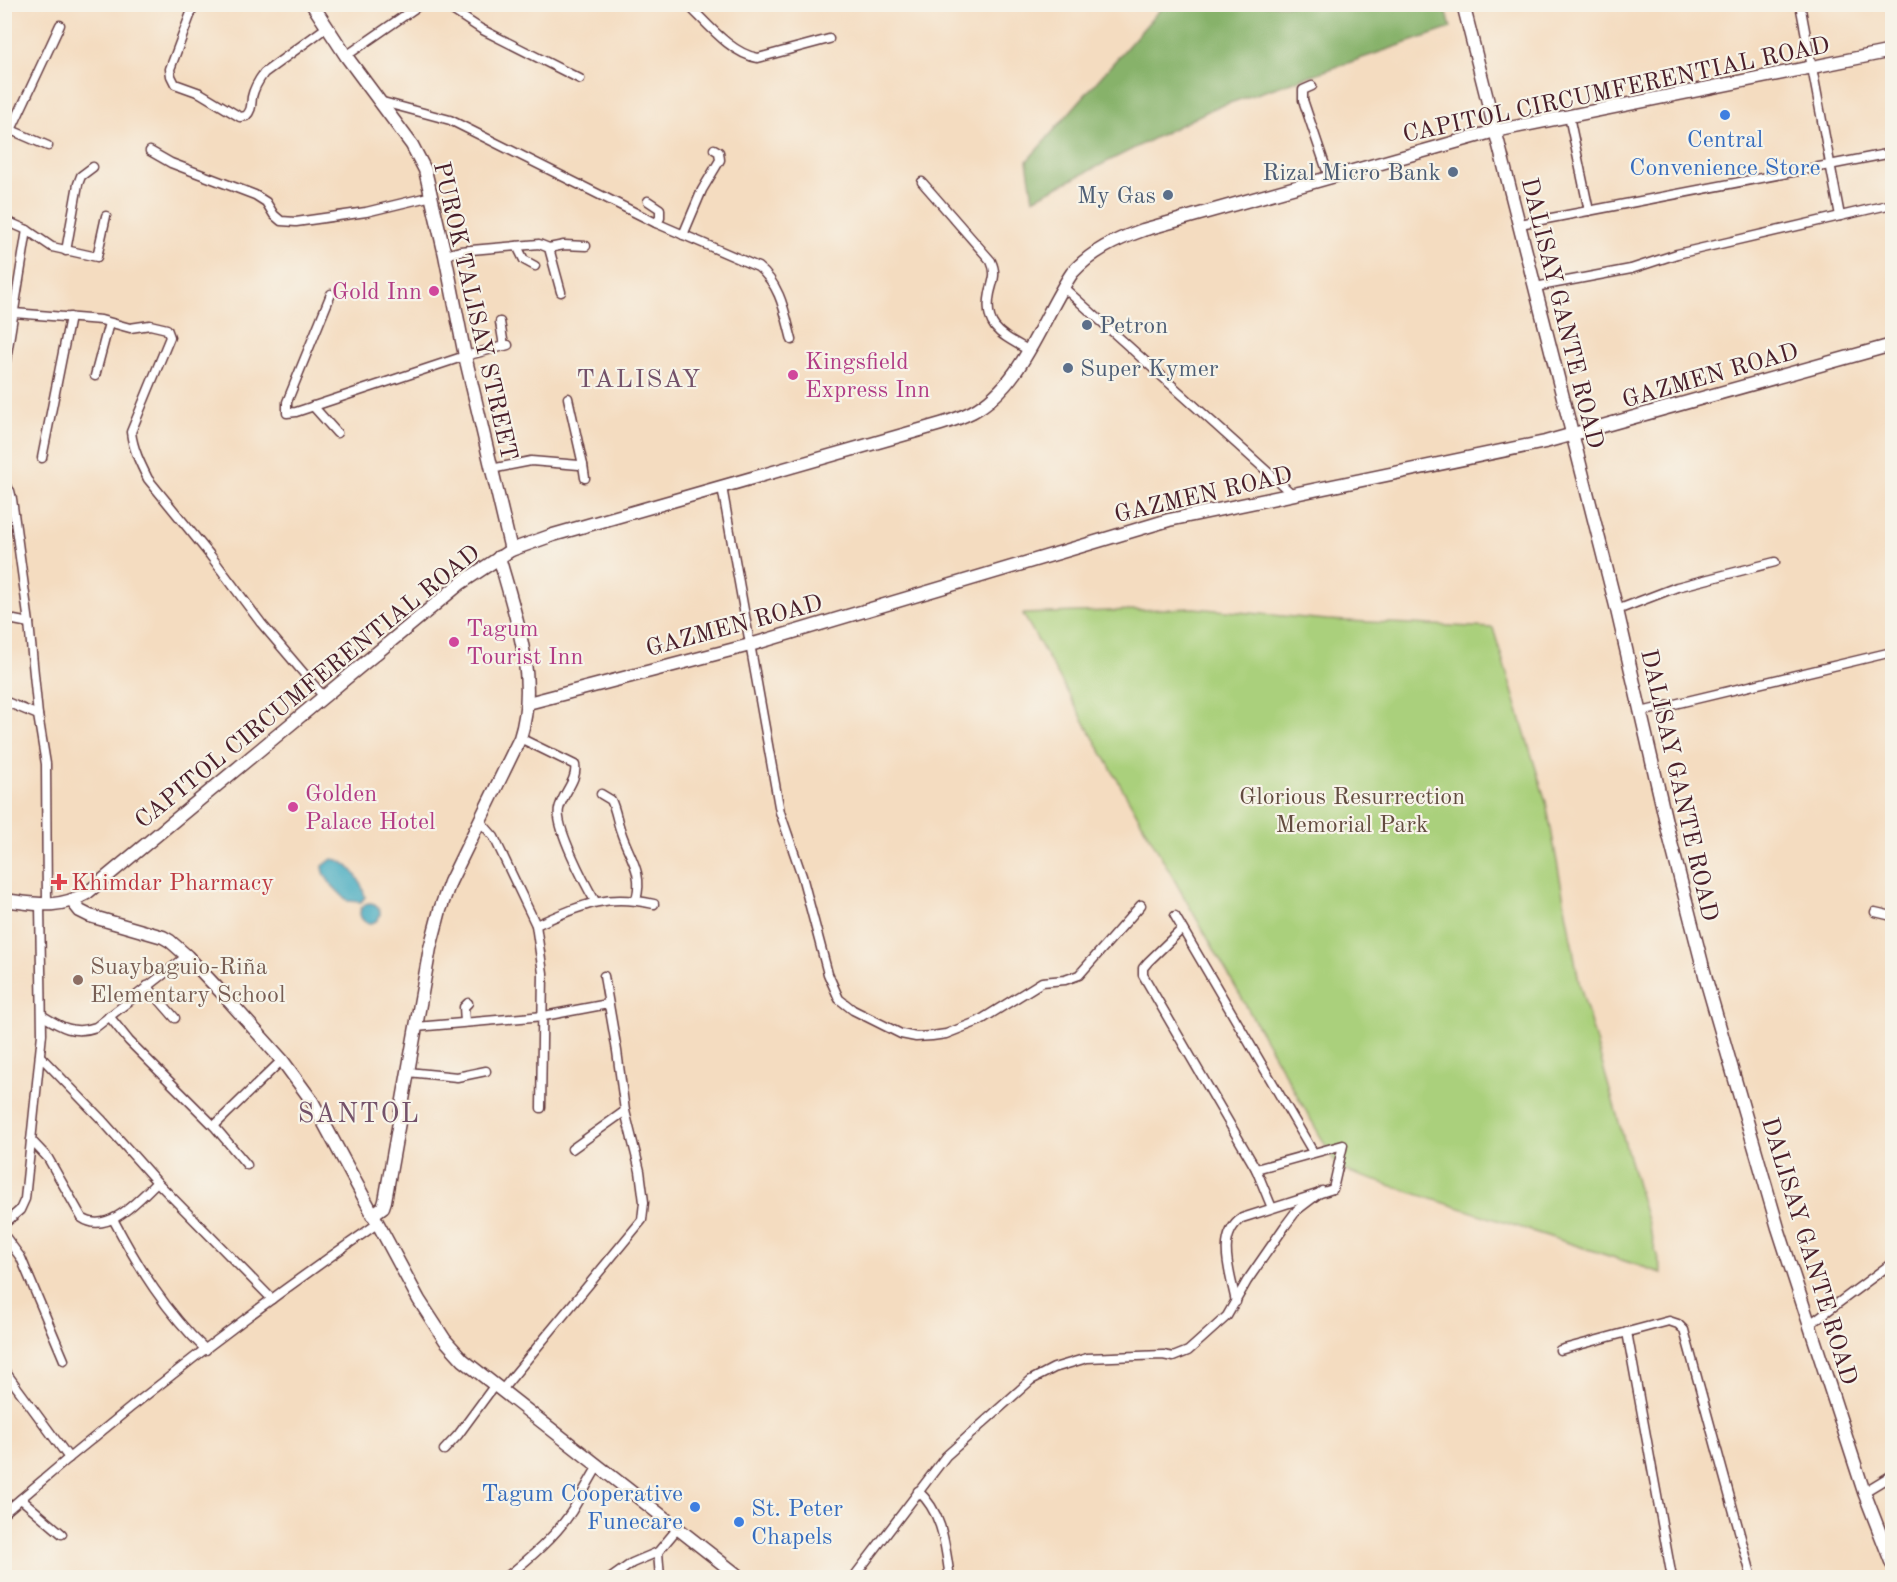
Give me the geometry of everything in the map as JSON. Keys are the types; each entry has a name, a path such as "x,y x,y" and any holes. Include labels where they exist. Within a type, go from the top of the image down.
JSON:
{"main road":[{"name":"PUROK TALISAY STREET","path":"312,4 346,56 422,160 511,550"},
{"name":"DALISAY GANTE ROAD","path":"1463,4 1617,610 1669,835 1707,982 1778,1228 1864,1492 1893,1564"},
{"name":"CAPITOL CIRCUMFERENTIAL ROAD","path":"4,900 44,905 72,901 98,885 461,583 511,550 546,537 959,418 973,412 1007,382 1028,350 1063,287 1082,262 1096,251 1126,236 1495,131 1893,51"},
{"name":"GAZMEN ROAD","path":"528,703 750,645 1147,527 1291,493 1477,458 1573,435 1893,345"},
{"path":"375,1220 385,1201 430,948 444,896 520,738 528,703 520,634 499,557"},
{"path":"72,901 80,911 90,916 171,941 282,1060 312,1101 408,1281 437,1328 463,1360 741,1578"}],"street":[{"path":"346,56 422,4"},
{"path":"443,4 481,29 580,79"},
{"path":"687,4 735,49 746,56 758,58 829,39"},
{"path":"1800,4 1840,216"},
{"path":"194,5 170,69 171,76 175,84 200,93 240,117 246,116 251,111 257,83 264,73 327,27"},
{"path":"4,145 60,25"},
{"path":"1312,86 1303,90 1303,100 1329,177"},
{"path":"379,101 450,120 656,224 747,262 767,275 778,292 792,340"},
{"path":"1569,116 1589,211"},
{"path":"11,130 48,146"},
{"path":"683,235 702,190 720,160 719,153 714,149"},
{"path":"150,151 171,163 255,195 266,202 281,222 335,218 432,196"},
{"path":"1520,224 1893,153"},
{"path":"66,251 78,184 81,176 93,167"},
{"path":"922,182 991,261 995,275 989,312 992,325 1002,335 1028,350"},
{"path":"648,201 660,209 661,214 656,224"},
{"path":"1535,287 1631,269 1677,254 1893,204"},
{"path":"4,220 27,230 52,247 98,257 106,216"},
{"path":"4,372 27,230"},
{"path":"445,255 460,250 539,244 549,248 564,245 586,246"},
{"path":"518,246 524,260 535,266"},
{"path":"549,248 561,292"},
{"path":"1063,287 1291,493"},
{"path":"331,294 287,402 286,411 290,414 465,356 506,345 501,322"},
{"path":"15,314 101,320 130,328 150,325 167,329 170,338 131,432 142,466 148,479 210,555 261,623 324,697"},
{"path":"42,458 70,317"},
{"path":"95,376 109,323"},
{"path":"568,398 585,478"},
{"path":"313,406 337,433"},
{"path":"491,469 531,461 583,465"},
{"path":"4,484 10,491 12,499 47,784 43,1016 40,1056 24,1205 4,1224"},
{"path":"722,487 780,812 802,876 828,974 835,993 843,1004 901,1034 915,1037 946,1034 979,1021 1042,982 1065,980 1078,975 1141,905"},
{"path":"1617,610 1677,587 1775,562"},
{"path":"4,618 29,623"},
{"path":"1641,712 1893,652"},
{"path":"4,701 38,715"},
{"path":"520,738 575,765 574,776 561,803 559,815 578,868 595,901"},
{"path":"602,794 611,800 621,832 639,875 636,900"},
{"path":"480,821 494,837 536,925 543,973 541,1108"},
{"path":"536,925 595,901 636,900 654,904"},
{"path":"1875,912 1893,916"},
{"path":"1175,916 1313,1152"},
{"path":"1182,929 1148,962 1143,968 1143,975 1256,1170 1272,1208"},
{"path":"43,1016 63,1028 75,1031 96,1027 187,956"},
{"path":"444,1450 642,1220 644,1202 640,1171 625,1112 604,976"},
{"path":"147,987 176,1018"},
{"path":"465,1022 464,1007 468,1003"},
{"path":"416,1027 544,1016 608,1004"},
{"path":"109,1016 129,1041 214,1126 247,1165"},
{"path":"40,1056 101,1119 157,1182 272,1299"},
{"path":"214,1126 282,1060"},
{"path":"408,1072 457,1077 486,1071"},
{"path":"572,1149 625,1112"},
{"path":"31,1140 48,1158 82,1218 91,1222 113,1219 125,1212 157,1182"},
{"path":"1236,1303 1226,1243 1228,1232 1234,1223 1242,1218 1333,1189 1343,1145 1256,1170"},
{"path":"852,1578 946,1456 1031,1380 1054,1368 1087,1358 1163,1355 1173,1357 1188,1351 1227,1316 1247,1281 1297,1210 1322,1191"},
{"path":"113,1219 138,1264 167,1308 182,1327 206,1350"},
{"path":"4,1513 69,1458 375,1220"},
{"path":"4,1235 21,1258 64,1360"},
{"path":"1810,1324 1893,1263"},
{"path":"1560,1350 1669,1321 1678,1324 1684,1330 1752,1578"},
{"path":"1627,1332 1672,1578"},
{"path":"4,1370 69,1458"},
{"path":"505,1578 527,1560 562,1524 598,1466"},
{"path":"1864,1492 1893,1475"},
{"path":"918,1491 929,1501 936,1512 945,1542 950,1578"},
{"path":"21,1499 62,1534"},
{"path":"611,1578 632,1563 658,1552 678,1528"},
{"path":"658,1552 660,1578"}],"green space":[{"path":"1164,5 1445,5 1451,28 1212,109 1033,199 1027,161"},
{"name":"Glorious Resurrection Memorial Park","path":"1194,608 1327,620 1493,628 1546,802 1579,982 1662,1273 1339,1169 1023,614"}],"water":[{"path":"332,859 344,863 354,872 365,897 361,902 348,901 329,881 323,866"},
{"path":"366,903 374,903 380,909 380,917 374,923 366,923 360,917 360,909"}],"place":[{"name":"Central Convenience Store","path":"1725,115"},
{"name":"Rizal Micro Bank","path":"1453,172"},
{"name":"My Gas","path":"1168,195"},
{"name":"Gold Inn","path":"434,291"},
{"name":"Petron","path":"1087,325"},
{"name":"Super Kymer","path":"1068,368"},
{"name":"Kingsfield Express Inn","path":"793,375"},
{"name":"Tagum Tourist Inn","path":"454,642"},
{"name":"Golden Palace Hotel","path":"293,807"},
{"name":"Khimdar Pharmacy","path":"59,882"},
{"name":"Suaybaguio-Riña Elementary School","path":"78,980"},
{"name":"Tagum Cooperative Funecare","path":"695,1507"},
{"name":"St. Peter Chapels","path":"739,1522"}],"district":[{"name":"TALISAY","path":"639,378"},
{"name":"SANTOL","path":"359,1113"}]}
